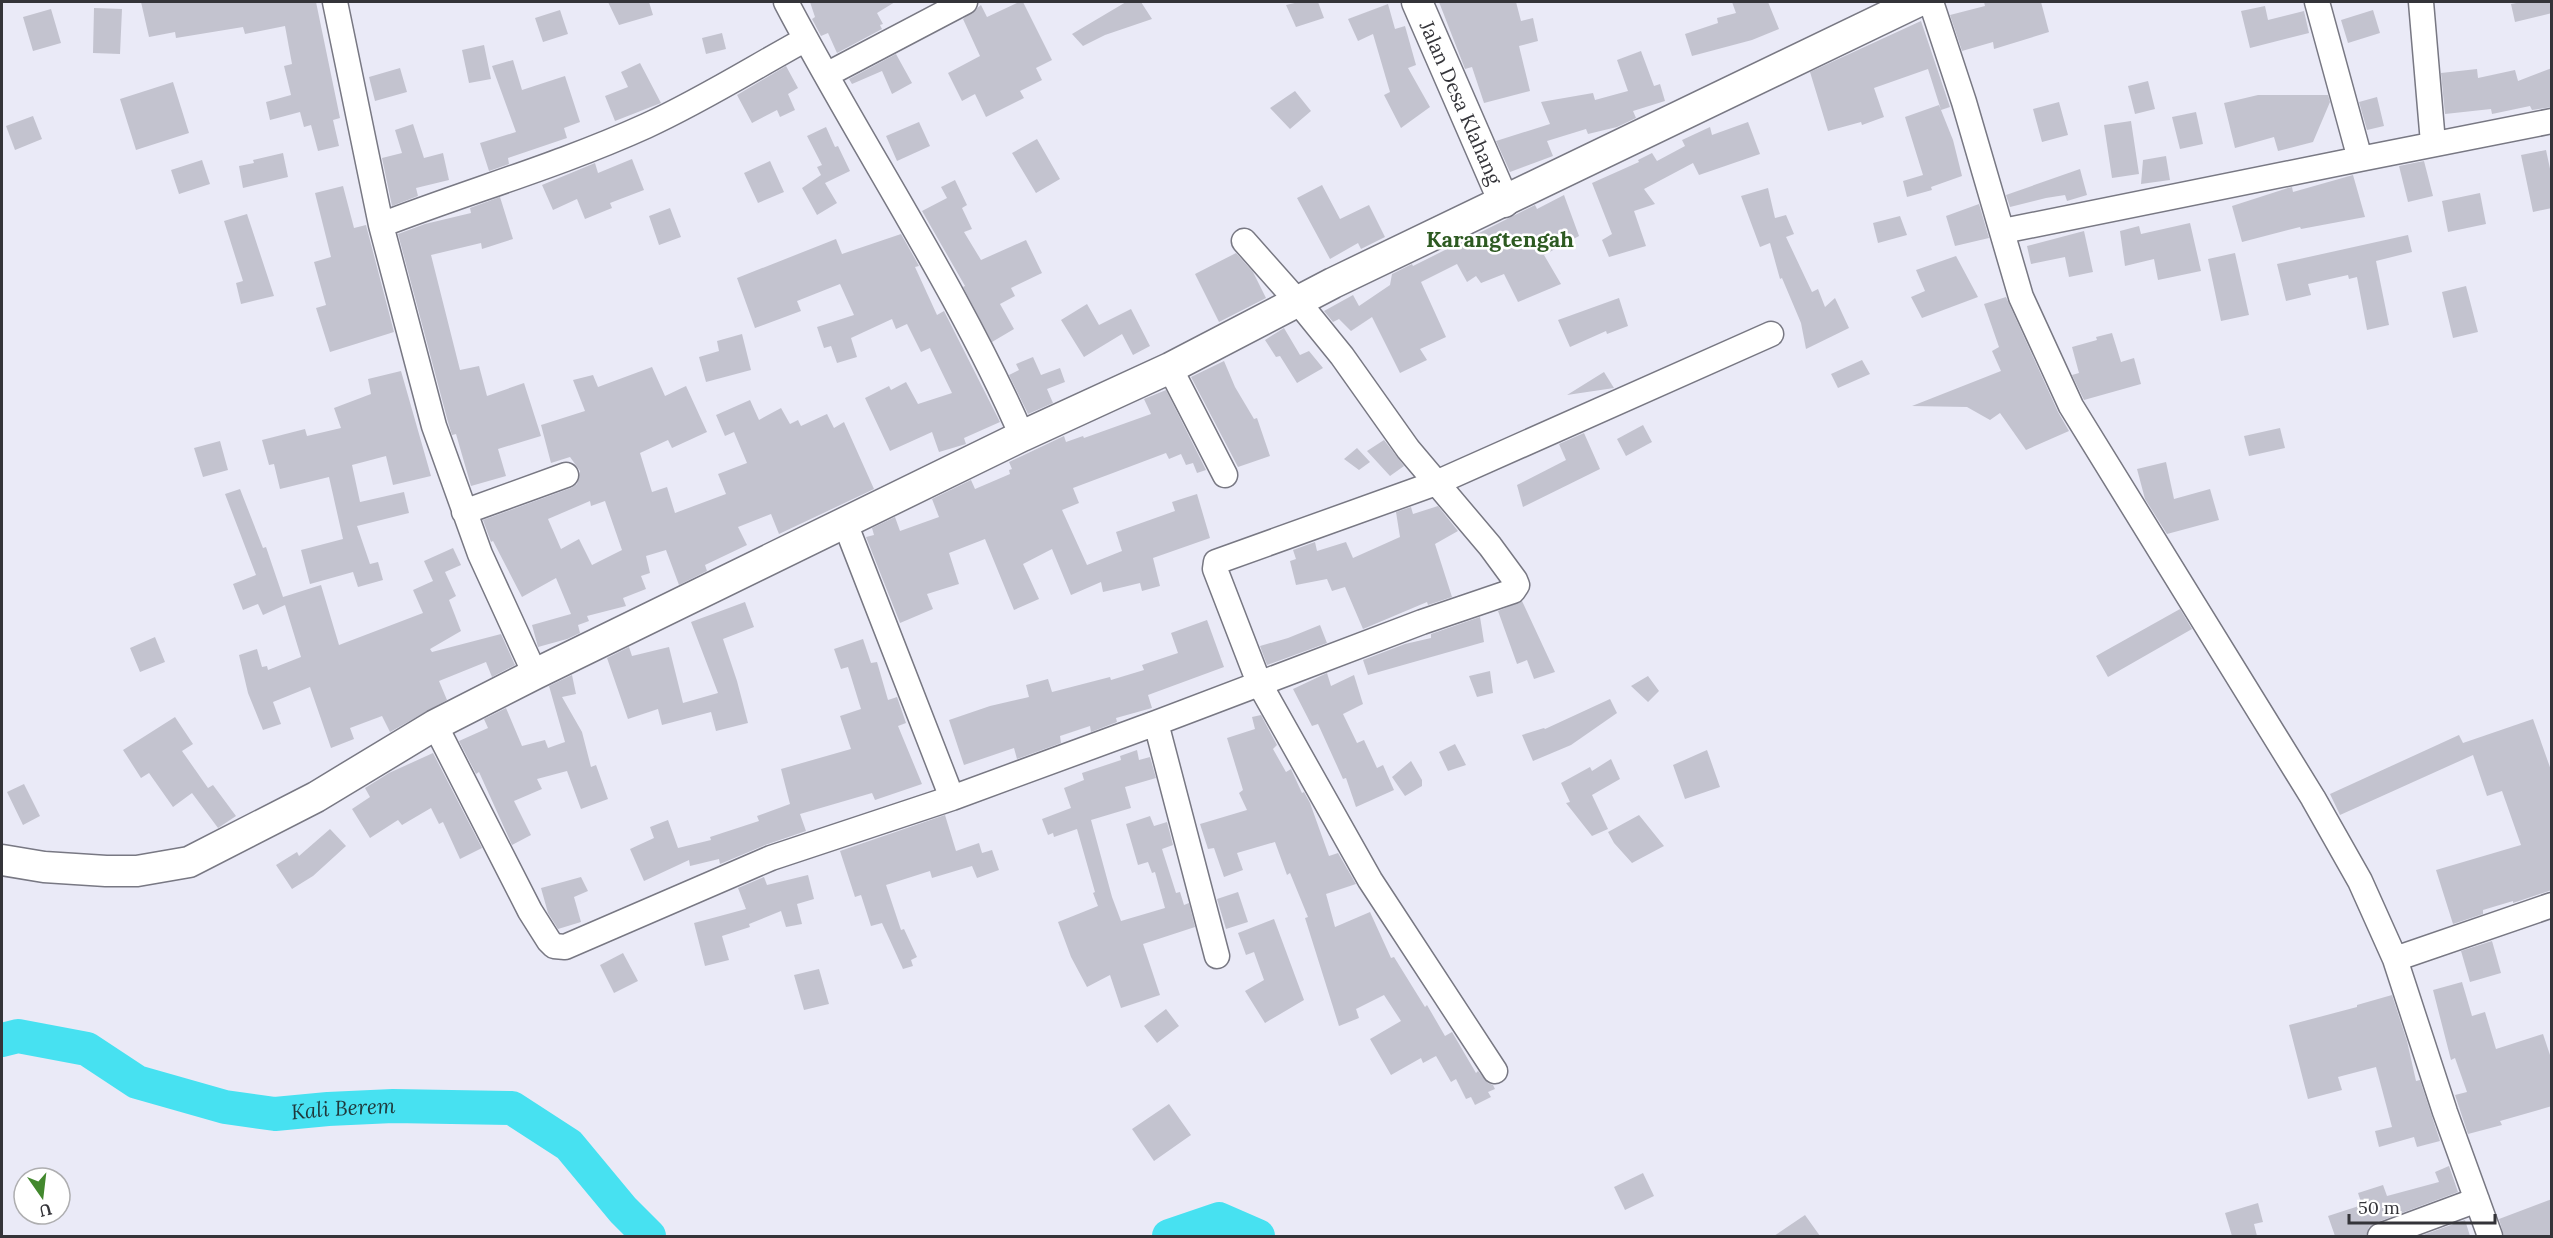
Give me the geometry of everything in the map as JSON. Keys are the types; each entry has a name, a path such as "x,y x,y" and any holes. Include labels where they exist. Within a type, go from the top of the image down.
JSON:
{"street":[{"path":"335,2 381,225 434,426 464,512 501,603 535,674"},
{"path":"786,2 986,359 1022,436"},
{"path":"828,74 965,2"},
{"name":"Jalan Desa Klahang","path":"1418,2 1504,202"},
{"path":"2,860 44,867 106,871 137,871 189,862 316,797 435,725 535,674 1022,436 1170,368 1299,303 1333,283 1917,2"},
{"path":"1931,2 2003,231 2021,297 2071,406 2313,798 2360,881 2395,959 2490,1236"},
{"path":"2318,2 2360,159"},
{"path":"2421,2 2433,143"},
{"path":"381,225 459,195 541,168 646,126 806,39"},
{"path":"2003,231 2433,143 2552,121"},
{"path":"435,725 530,911 549,941 559,948 578,943 670,900 771,858 952,798 1516,588 1515,580 1490,546 1436,483 1299,303 1244,241"},
{"path":"1496,1071 1370,880 1259,683 1215,569 1215,562 1436,483 1771,334"},
{"path":"1170,368 1225,475"},
{"path":"464,512 566,475"},
{"path":"845,524 952,798"},
{"path":"1156,723 1217,956"},
{"path":"2395,959 2552,905"},
{"path":"2380,1236 2477,1200"}],"building":[{"path":"141,2 316,2 340,118 333,120 339,146 318,151 311,125 304,127 300,112 270,120 266,102 291,95 284,66 292,64 285,26 245,34 243,27 176,38 175,32 149,37"},
{"path":"608,2 649,2 653,15 619,25"},
{"path":"810,2 895,2 877,13 883,24 880,25 882,29 837,53 828,33 821,36 812,19 815,17"},
{"path":"1023,2 1052,60 1036,68 1042,80 1020,91 1024,98 986,117 975,94 962,101 948,73 980,56 963,19 981,5 987,17"},
{"path":"1126,2 1141,2 1152,19 1105,35 1083,46 1072,34"},
{"path":"1318,2 1324,18 1296,27 1286,5"},
{"path":"1439,2 1516,2 1521,21 1533,18 1538,41 1519,46 1530,91 1484,103 1472,67 1465,69"},
{"path":"1732,2 1768,2 1779,29 1752,40 1692,56 1685,34 1718,23 1717,18 1736,13"},
{"path":"1984,2 2041,2 2049,32 1994,49 1993,42 1962,51 1950,15 1985,6"},
{"path":"2552,2 2552,13 2515,22 2511,4"},
{"path":"1388,4 1395,29 1405,26 1416,65 1408,68 1430,107 1401,128 1384,95 1390,92 1373,34 1358,41 1348,19"},
{"path":"2265,6 2268,20 2304,11 2309,33 2250,48 2241,11"},
{"path":"94,8 122,9 120,54 93,53"},
{"path":"51,9 61,43 33,51 23,17"},
{"path":"560,10 568,34 543,42 535,18"},
{"path":"2373,10 2380,33 2348,43 2341,20"},
{"path":"1921,21 1950,107 1941,110 1928,69 1874,88 1884,117 1862,125 1861,122 1828,131 1810,72"},
{"path":"722,33 726,49 706,54 702,38"},
{"path":"484,45 491,79 469,83 462,50"},
{"path":"1641,51 1654,86 1660,84 1665,101 1633,111 1636,118 1617,127 1588,134 1586,129 1547,141 1553,156 1510,172 1496,141 1550,124 1541,102 1593,93 1595,100 1628,91 1617,60"},
{"path":"896,54 912,83 892,94 882,71 852,84 849,79"},
{"path":"513,60 522,90 565,76 580,122 564,128 567,138 508,158 509,164 489,171 480,143 516,132 492,66"},
{"path":"640,63 661,103 615,121 605,96 628,87 621,72"},
{"path":"786,66 798,88 788,94 795,110 780,117 777,110 752,123 737,95"},
{"path":"400,68 407,92 375,101 369,77"},
{"path":"2552,68 2552,107 2532,110 2530,106 2492,114 2491,109 2445,114 2441,73 2477,69 2478,78 2515,70 2518,81"},
{"path":"2148,81 2155,109 2135,114 2128,86"},
{"path":"173,82 189,133 136,150 120,99"},
{"path":"1295,91 1311,111 1290,129 1270,108"},
{"path":"2258,95 2328,95 2330,102 2313,142 2278,151 2274,137 2235,148 2224,103"},
{"path":"2377,97 2384,126 2367,130 2359,102"},
{"path":"2059,102 2068,135 2042,142 2033,109"},
{"path":"1939,105 1953,140 1962,176 1931,187 1932,190 1907,197 1903,181 1923,175 1905,117"},
{"path":"2196,112 2203,144 2180,149 2172,117"},
{"path":"33,116 42,139 15,150 6,126"},
{"path":"2131,121 2139,174 2112,178 2104,125"},
{"path":"919,122 930,146 897,161 886,136"},
{"path":"1748,122 1760,154 1699,175 1693,163 1644,189 1655,204 1634,211 1646,246 1609,257 1602,240 1612,234 1592,183 1639,162 1638,160 1652,153 1657,161 1685,146 1682,140 1710,127 1712,135"},
{"path":"413,124 424,158 443,153 449,180 416,188 418,196 392,206 382,158 402,153 395,130"},
{"path":"826,127 850,171 825,183 837,203 817,215 802,188 821,175 817,167 822,165 807,136"},
{"path":"1037,139 1060,179 1036,193 1012,153"},
{"path":"2546,150 2552,178 2552,208 2533,212 2521,155"},
{"path":"283,153 288,177 243,188 239,166"},
{"path":"2166,156 2170,180 2141,184 2143,160"},
{"path":"632,159 644,190 610,203 612,208 585,219 577,199 553,210 542,185 595,163 598,173"},
{"path":"202,160 210,184 179,194 171,170"},
{"path":"770,161 784,192 758,203 744,173"},
{"path":"2424,161 2433,196 2408,202 2399,166"},
{"path":"2080,169 2087,195 2067,201 2065,195 2010,207 2006,195"},
{"path":"2353,175 2365,217 2301,229 2300,227 2242,242 2232,206 2288,188 2292,187 2293,192"},
{"path":"955,180 967,205 962,208 972,229 964,232 981,260 1026,240 1042,273 1011,288 1015,296 1000,304 1014,329 992,342 963,287 965,286 922,211 947,198 941,187"},
{"path":"1322,185 1340,219 1369,205 1385,237 1361,249 1358,243 1330,259 1297,198"},
{"path":"343,186 354,228 366,225 394,332 330,352 316,308 326,305 314,262 331,257 315,193"},
{"path":"1768,188 1775,218 1786,215 1794,234 1786,237 1812,292 1818,289 1825,307 1835,298 1849,328 1806,349 1801,323 1782,278 1780,279 1770,243 1760,247 1741,196"},
{"path":"2480,193 2486,224 2448,232 2442,201"},
{"path":"1564,195 1579,236 1544,255 1561,284 1518,302 1504,274 1481,283 1476,276 1467,282 1457,264 1421,282 1446,337 1420,349 1427,360 1400,373 1372,317 1351,331 1339,319 1333,322 1324,311 1353,295 1359,306 1390,285 1392,274 1412,264 1413,266 1535,205 1537,209"},
{"path":"500,197 513,239 482,249 481,243 431,255 460,370 479,366 487,396 524,383 541,436 498,449 506,476 471,486 456,434 452,435 448,422 398,234 425,224 471,213 470,208"},
{"path":"1979,204 1989,238 1955,246 1946,216"},
{"path":"670,208 681,237 659,245 649,216"},
{"path":"247,214 274,296 241,304 236,283 243,281 224,221"},
{"path":"1900,216 1907,235 1878,243 1873,223"},
{"path":"2190,223 2201,271 2158,280 2154,259 2125,266 2120,231 2139,226 2141,234"},
{"path":"2084,231 2093,272 2069,277 2065,257 2031,264 2027,246"},
{"path":"901,234 919,266 915,267 937,315 944,311 1000,422 964,438 966,444 939,452 932,432 890,451 865,398 889,386 891,390 906,382 918,404 952,393 930,348 921,352 907,324 896,329 892,319 851,338 857,357 837,363 831,346 824,348 817,327 854,315 840,284 797,301 801,311 755,328 737,278 836,239 842,254"},
{"path":"2408,235 2412,252 2376,261 2389,325 2367,330 2357,277 2349,279 2348,275 2308,284 2311,295 2286,301 2277,264"},
{"path":"1236,253 1253,272 1266,298 1219,322 1195,274"},
{"path":"2235,253 2249,315 2221,321 2208,259"},
{"path":"1956,256 1978,297 1922,318 1911,297 1925,291 1916,270"},
{"path":"2466,286 2478,332 2453,338 2442,292"},
{"path":"2006,297 2058,412 2069,431 2026,450 2000,413 1990,420 1967,407 1912,406 2001,371 1992,351 1999,347 1984,304"},
{"path":"1619,298 1628,326 1607,334 1606,331 1570,347 1558,320"},
{"path":"1087,304 1099,325 1131,309 1150,346 1133,355 1122,334 1084,357 1061,320"},
{"path":"1284,328 1300,355 1309,351 1323,368 1297,383 1280,356 1276,357 1265,340"},
{"path":"2112,333 2121,362 2134,358 2141,384 2084,400 2072,375 2079,373 2072,347"},
{"path":"742,334 751,370 706,382 699,357 719,351 717,341"},
{"path":"1033,357 1041,375 1060,368 1065,382 1047,389 1053,403 1028,414 1009,375 1019,370 1016,364"},
{"path":"1862,360 1870,374 1838,388 1831,374"},
{"path":"1224,361 1235,387 1254,419 1257,418 1270,456 1238,467 1191,377"},
{"path":"652,367 665,396 686,386 707,432 672,448 668,440 640,453 652,492 667,487 675,513 726,494 718,474 747,463 734,432 725,436 716,415 750,400 759,420 781,408 790,424 798,420 801,426 827,414 834,428 844,422 874,489 779,534 771,514 738,527 747,545 705,565 707,571 679,585 666,550 646,556 650,573 641,576 646,589 623,598 626,606 587,616 589,621 578,625 580,633 538,647 532,625 571,614 556,578 522,597 493,541 491,542 483,520 577,484 580,471 570,457 551,463 541,425 585,411 573,380 593,375 598,387","holes":["590,501 591,506 605,501 622,550 592,565 579,539 561,549 548,519"]},
{"path":"401,371 431,476 393,485 386,456 352,465 360,502 404,492 409,513 357,526 370,564 378,562 383,580 358,587 353,572 310,584 301,550 343,539 329,477 280,489 274,464 269,465 262,440 305,429 307,436 341,428 334,408 371,394 368,379"},
{"path":"1604,372 1614,388 1567,395"},
{"path":"1166,390 1206,470 1197,473 1193,463 1186,465 1181,454 1169,459 1166,453 1073,488 1079,503 1062,510 1087,565 1122,551 1116,532 1175,511 1172,502 1197,494 1210,538 1153,558 1160,586 1142,591 1140,583 1103,592 1101,582 1071,595 1052,549 1023,564 1039,599 1014,610 985,539 949,553 959,584 927,594 933,609 900,623 866,537 874,535 872,528 895,517 900,531 939,517 932,499 971,480 975,489 1010,474 1009,470 1012,469 1009,462 1064,436 1066,442 1083,436 1084,438 1151,414 1144,399"},
{"path":"1643,425 1652,442 1626,456 1617,439"},
{"path":"2280,428 2285,448 2249,456 2244,436"},
{"path":"1584,433 1600,469 1523,507 1517,485 1566,460 1559,444"},
{"path":"1384,440 1404,466 1390,476 1367,451"},
{"path":"220,441 228,470 203,477 194,448"},
{"path":"1357,448 1370,462 1359,470 1344,459"},
{"path":"2166,462 2174,499 2210,489 2219,520 2167,534 2145,499 2137,469"},
{"path":"240,489 263,548 266,547 283,597 321,585 339,645 423,613 413,590 433,581 424,561 453,548 461,565 445,572 456,596 449,600 461,631 430,649 432,652 501,634 515,665 492,677 486,662 439,681 447,700 390,732 382,716 350,728 354,739 331,748 310,687 273,702 281,724 263,730 248,693 239,655 257,649 262,667 267,666 268,670 301,657 285,605 263,615 258,604 243,610 233,584 256,575 225,494"},
{"path":"1438,506 1458,531 1435,544 1452,597 1428,605 1427,602 1363,629 1345,587 1332,591 1327,579 1296,585 1290,561 1296,559 1293,550 1315,542 1317,551 1346,542 1353,558 1400,537 1396,512 1411,507 1413,514"},
{"path":"1522,601 1555,672 1534,679 1527,660 1517,664 1498,611"},
{"path":"745,602 754,627 723,639 748,723 716,731 711,712 662,725 658,709 628,719 607,658 629,647 632,656 669,647 683,703 718,693 691,622"},
{"path":"2180,609 2192,629 2108,677 2096,656"},
{"path":"1480,617 1484,642 1368,675 1363,660 1405,644 1431,638 1431,634"},
{"path":"1207,620 1224,667 1148,695 1152,708 1116,718 1117,722 1091,732 1090,726 1060,736 1061,743 1017,759 1014,748 964,765 949,720 990,706 1029,697 1026,685 1048,679 1052,692 1110,677 1111,680 1144,670 1142,665 1178,653 1171,633"},
{"path":"1320,625 1327,643 1267,665 1260,646"},
{"path":"155,637 165,662 140,672 130,648"},
{"path":"863,639 871,663 877,662 888,700 897,697 906,723 898,726 922,784 875,800 872,793 800,814 806,831 720,864 719,859 690,866 689,860 644,881 630,849 654,838 650,827 668,820 678,848 711,840 710,837 759,821 757,816 790,804 781,769 851,749 840,716 861,709 848,667 841,669 834,649"},
{"path":"1490,671 1493,693 1477,697 1469,676"},
{"path":"1327,673 1331,686 1354,675 1363,704 1343,714 1357,743 1364,740 1377,768 1383,765 1394,790 1356,807 1346,778 1343,779 1318,724 1312,726 1293,689"},
{"path":"572,675 576,694 562,697 582,732 591,767 596,765 608,799 581,809 567,771 537,779 542,789 514,801 531,835 512,845 479,772 476,774 459,741 488,728 484,719 506,708 522,746 545,740 548,748 565,742 549,686"},
{"path":"1648,676 1659,691 1648,702 1631,686"},
{"path":"1610,699 1617,713 1571,745 1533,761 1522,735 1545,729"},
{"path":"1261,715 1277,745 1273,749 1286,772 1291,769 1302,793 1304,792 1310,803 1329,856 1338,853 1356,884 1326,894 1335,927 1370,912 1391,958 1394,957 1445,1036 1452,1032 1476,1073 1478,1071 1488,1083 1493,1085 1495,1089 1488,1092 1491,1097 1475,1105 1471,1097 1466,1099 1456,1079 1451,1082 1436,1056 1423,1063 1421,1058 1391,1075 1370,1039 1401,1021 1384,995 1356,1009 1359,1018 1339,1026 1305,918 1308,917 1290,873 1287,875 1275,842 1237,853 1243,870 1224,877 1214,848 1208,849 1200,824 1247,810 1239,793 1243,790 1227,738 1255,729 1252,717"},
{"path":"175,717 193,744 182,751 208,788 213,785 236,816 218,828 192,793 173,807 149,773 141,778 123,750"},
{"path":"2533,719 2552,773 2552,890 2483,910 2483,914 2453,924 2436,870 2521,845 2502,791 2487,796 2473,755 2340,815 2330,794 2459,735 2463,743"},
{"path":"1455,744 1466,765 1448,771 1439,752"},
{"path":"1137,750 1139,760 1150,757 1156,778 1125,787 1131,808 1091,820 1112,897 1121,921 1165,908 1155,872 1152,873 1148,862 1138,865 1126,824 1150,816 1154,826 1167,822 1173,845 1162,849 1176,893 1180,892 1184,905 1189,903 1195,927 1143,944 1160,995 1121,1008 1110,975 1087,987 1071,957 1058,922 1098,906 1077,829 1054,837 1053,833 1048,835 1042,819 1071,808 1064,788 1084,780 1082,773 1121,760 1120,756"},
{"path":"1707,750 1720,787 1685,799 1673,765"},
{"path":"433,753 482,848 460,859 443,822 439,824 431,808 402,825 398,820 370,838 352,809 370,797 365,788 389,773"},
{"path":"1611,759 1620,779 1592,795 1608,829 1592,836 1566,803 1570,802 1561,783 1590,767 1592,771"},
{"path":"1411,761 1422,780 1422,786 1405,796 1392,777"},
{"path":"24,784 40,816 23,825 7,792"},
{"path":"945,815 956,851 979,843 982,853 992,850 999,870 977,878 972,866 932,878 930,871 886,885 901,930 904,929 917,957 911,960 913,966 903,969 882,923 871,926 861,895 855,897 840,851"},
{"path":"1639,815 1664,846 1632,863 1614,843 1608,832"},
{"path":"330,829 346,846 313,876 292,889 276,865 297,852 299,856"},
{"path":"808,875 814,899 797,904 802,924 786,927 781,911 749,924 750,927 722,936 729,960 705,966 694,923 746,909 738,888 764,877 767,885"},
{"path":"581,877 588,891 574,897 581,922 558,929 548,913 541,888"},
{"path":"1238,892 1248,922 1226,929 1217,899"},
{"path":"1274,919 1304,1000 1265,1023 1245,991 1264,980 1254,952 1246,955 1238,933"},
{"path":"2492,941 2501,973 2470,982 2461,951"},
{"path":"623,953 638,981 614,993 600,965"},
{"path":"819,969 829,1004 804,1010 794,975"},
{"path":"2462,982 2472,1016 2485,1012 2496,1049 2543,1034 2552,1061 2552,1106 2500,1121 2502,1125 2468,1134 2455,1095 2467,1092 2455,1058 2451,1060 2433,990"},
{"path":"2392,995 2407,1041 2416,1081 2420,1080 2440,1141 2417,1147 2414,1137 2379,1147 2375,1131 2392,1127 2376,1067 2338,1077 2342,1090 2308,1099 2289,1025"},
{"path":"1166,1009 1179,1026 1157,1043 1144,1026"},
{"path":"1169,1104 1191,1135 1154,1161 1132,1129"},
{"path":"2449,1166 2458,1192 2375,1223 2369,1227 2366,1236 2335,1236 2328,1216 2362,1205 2358,1193 2383,1185 2387,1196 2439,1182 2435,1172"},
{"path":"1643,1173 1654,1196 1625,1210 1614,1187"},
{"path":"2552,1199 2552,1236 2504,1236 2499,1219"},
{"path":"2258,1203 2263,1222 2254,1224 2257,1236 2232,1236 2225,1213"},
{"path":"1805,1215 1820,1236 1774,1236"},
{"path":"2465,1220 2470,1236 2420,1236"}],"waterway":[{"name":"Kali Berem","path":"2,1040 18,1036 87,1049 137,1082 225,1107 275,1114 393,1106 512,1108 569,1145 623,1210 649,1236"},
{"name":"Kali Berem","path":"1169,1236 1219,1219 1258,1236"}],"district":[{"name":"Karangtengah","path":"1500,239"}]}
